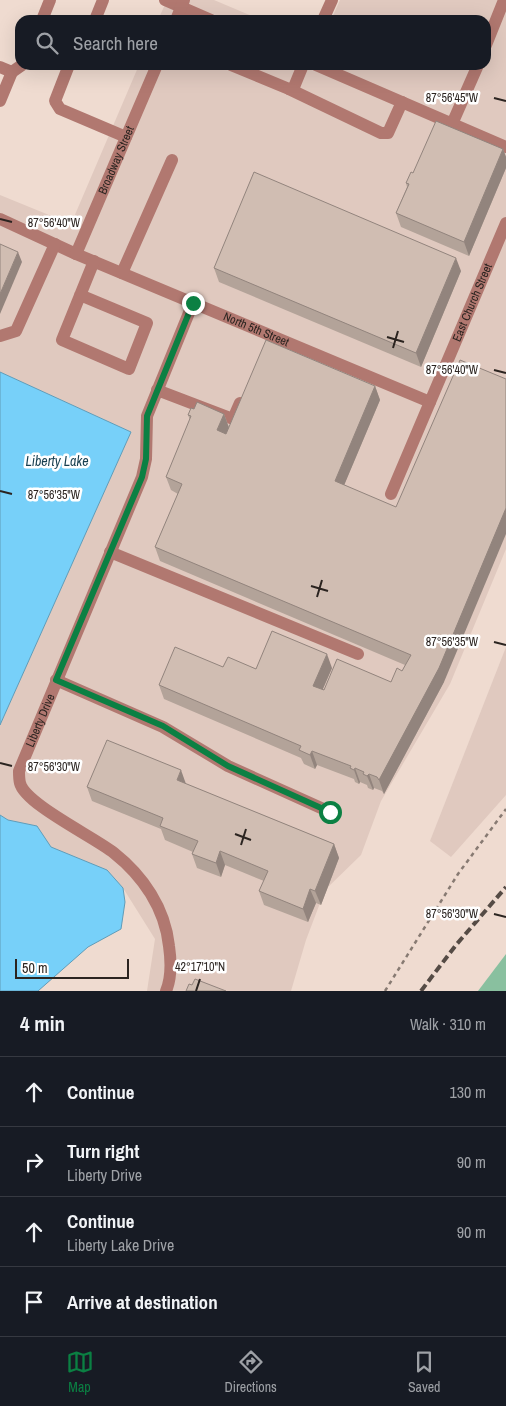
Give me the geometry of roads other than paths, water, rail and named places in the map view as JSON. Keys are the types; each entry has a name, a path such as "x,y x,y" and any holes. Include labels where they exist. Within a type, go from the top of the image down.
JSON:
{"street":[{"path":"44,15 50,0"},
{"path":"97,15 103,0"},
{"path":"165,0 183,4 202,15"},
{"path":"325,15 332,0"},
{"path":"491,32 504,0"},
{"path":"0,101 11,68"},
{"path":"67,70 54,101 56,105 126,137"},
{"name":"Broadway Street","path":"76,254 155,70"},
{"path":"243,70 289,89 381,133 388,133 402,102"},
{"path":"289,89 294,87 301,70"},
{"path":"328,70 506,146"},
{"path":"452,124 476,70"},
{"path":"122,273 172,160"},
{"name":"North 5th Street","path":"0,219 76,254 430,402"},
{"name":"East Church Street","path":"391,494 506,224"},
{"path":"0,336 16,331 55,244"},
{"path":"80,295 147,323 129,369 62,340 80,295 94,261"},
{"name":"Liberty Drive","path":"166,991 171,963 168,936 161,912 150,890 114,852 32,800 20,784 19,771 138,486 146,459 147,416 193,303"},
{"path":"157,390 233,418 244,392"},
{"path":"110,552 358,654"},
{"path":"56,680 163,726 228,766 330,812"}],"water":[{"name":"Liberty Lake","path":"0,372 131,432 0,725"},
{"path":"0,815 8,820 37,826 51,847 107,870 123,888 125,902 121,929 88,947 38,991 0,991"}],"railway":[{"path":"421,991 456,945 506,887"}]}
